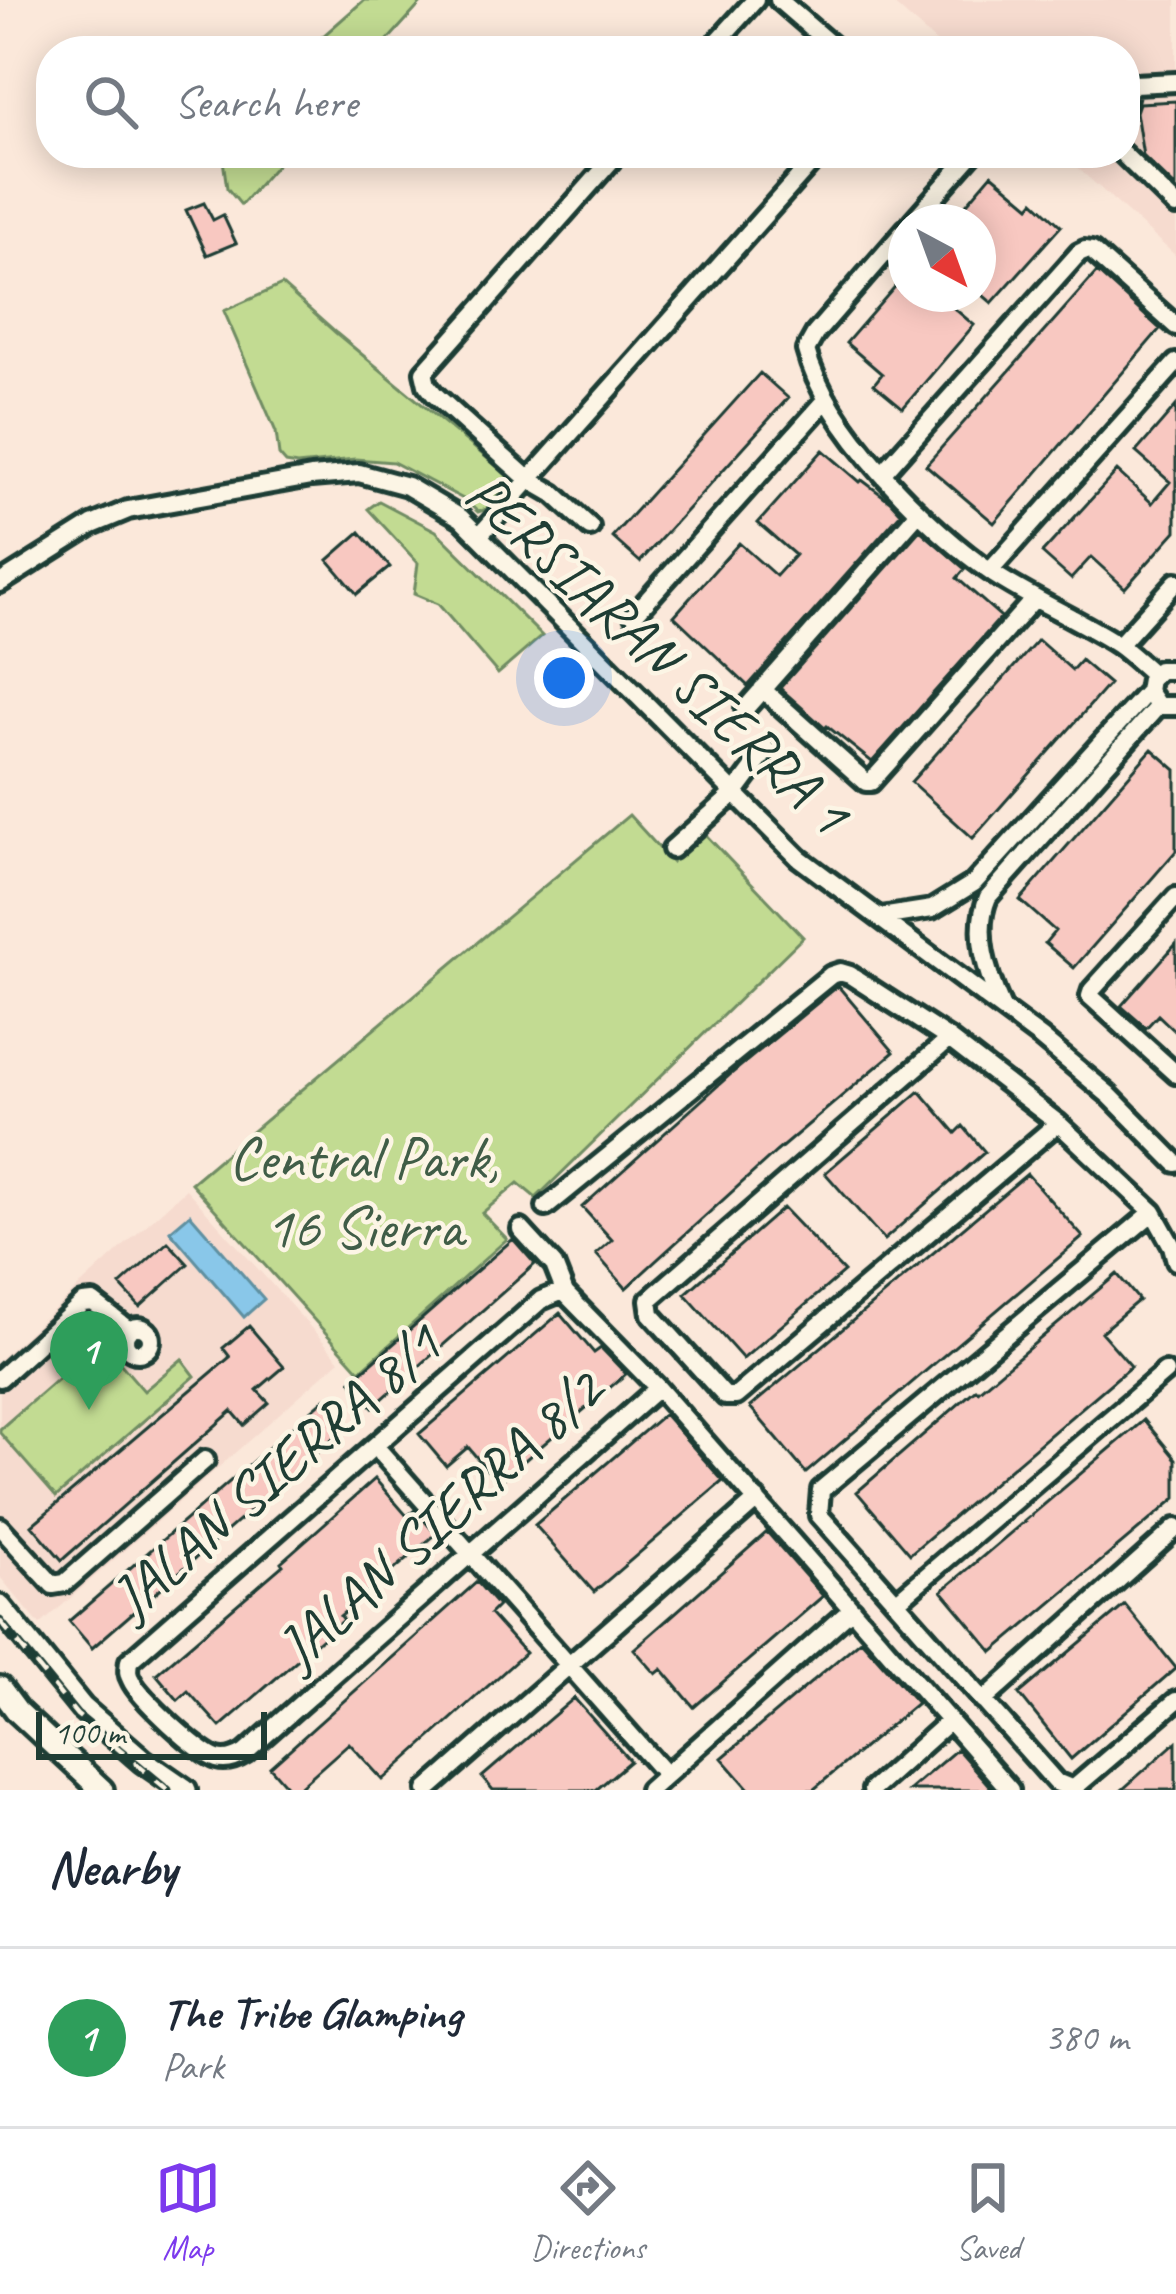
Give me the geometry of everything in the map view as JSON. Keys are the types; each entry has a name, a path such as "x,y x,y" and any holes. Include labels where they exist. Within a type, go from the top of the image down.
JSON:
{"main road":[{"path":"0,1606 82,1708 184,1790"},
{"path":"0,1688 17,1711 102,1790"}],"street":[{"path":"723,36 755,0"},
{"path":"779,0 821,36"},
{"path":"1140,84 1176,82"},
{"path":"590,527 554,494 528,479 435,395 424,372 605,168"},
{"path":"479,536 807,168"},
{"path":"928,204 960,168"},
{"path":"1136,168 1176,206"},
{"path":"888,250 806,350 826,399 919,512 990,572 1119,645 1159,694"},
{"path":"883,473 1078,253 1092,251 1176,326"},
{"path":"990,572 1176,363"},
{"path":"634,615 826,399"},
{"name":"PERSIARAN SIERRA 1","path":"0,583 92,525 128,510 311,477 359,473 407,486 461,518 800,858 1109,1095 1170,1146 1176,1162"},
{"path":"745,709 919,512"},
{"path":"1119,645 1176,582"},
{"path":"762,688 866,782 874,779 1034,599"},
{"path":"907,937 932,909 974,883 1028,824 1095,763 1159,694 1166,668 1176,670"},
{"path":"672,849 735,794 767,751"},
{"path":"1003,1010 986,967 982,910 1095,763"},
{"path":"1028,824 1043,835"},
{"path":"974,883 988,897"},
{"path":"1176,897 1092,990 1092,1000 1176,1074"},
{"path":"881,917 932,909"},
{"path":"962,978 985,949"},
{"path":"546,1207 840,972 949,1039 1058,1123 1153,1212 1176,1261"},
{"path":"949,1039 649,1300 651,1314 725,1396 736,1396 1058,1123"},
{"path":"1153,1212 821,1490 819,1515 1056,1782 1073,1789 1176,1701"},
{"path":"521,1228 554,1265 566,1293 658,1388 1010,1790"},
{"name":"JALAN SIERRA 8/1","path":"167,1722 132,1684 129,1661 541,1300 566,1293"},
{"path":"0,1378 83,1303 93,1302 129,1330"},
{"path":"896,1602 1166,1372"},
{"name":"JALAN SIERRA 8/2","path":"167,1722 214,1759 245,1754 658,1388"},
{"path":"375,1446 666,1774"},
{"path":"0,1527 58,1586 205,1460"},
{"path":"428,1790 757,1500"},
{"path":"983,1701 1176,1528"},
{"path":"649,1790 852,1609"},
{"path":"872,1790 950,1721"}],"shaded area":[{"path":"889,0 1176,0 1176,256 1078,168 1140,168 1140,36 929,36"},
{"path":"186,1189 340,1360 40,1625 0,1577 0,1359"}],"green space":[{"path":"364,0 424,0 392,36 323,36"},
{"path":"224,168 274,168 241,205 227,188"},
{"path":"282,285 511,478 487,509 478,512 465,500 393,462 286,463 224,311"},
{"path":"379,501 436,531 542,636 498,674 438,604 414,594 418,563 368,509"},
{"name":"Central Park, 16 Sierra","path":"629,815 672,862 703,832 803,937 536,1198 518,1183 482,1213 507,1239 360,1371 191,1183"},
{"path":"101,1341 144,1391 182,1359 195,1376 56,1497 0,1429"}],"water":[{"path":"190,1214 264,1299 244,1317 170,1231"}],"building":[{"path":"1176,101 1176,188 1143,156 1140,103"},
{"path":"992,174 1030,206 1034,201 1061,226 996,299 996,204 966,204"},
{"path":"204,203 213,220 223,215 236,243 207,255 186,210"},
{"path":"1097,272 1160,329 994,523 926,465"},
{"path":"888,295 888,312 958,312 974,325 903,408 874,384 882,374 846,343"},
{"path":"760,373 788,398 640,562 612,537"},
{"path":"1176,406 1176,531 1125,588 1091,557 1071,579 1042,553 1117,471 1152,503 1170,482 1136,452"},
{"path":"823,450 901,513 748,686 674,616 739,543 776,576 795,555 758,523"},
{"path":"920,530 965,569 957,578 1001,617 872,762 780,688"},
{"path":"360,532 390,567 357,594 328,560"},
{"path":"1038,640 1072,670 1081,660 1109,684 973,838 911,782"},
{"path":"1152,749 1176,770 1176,851 1074,968 1045,943 1055,931 1020,900"},
{"path":"1176,944 1176,1032 1158,1015 1146,1028 1121,1006"},
{"path":"838,986 894,1052 626,1288 596,1254 612,1240 582,1207"},
{"path":"920,1091 956,1133 963,1126 985,1152 884,1240 825,1173"},
{"path":"1027,1174 1083,1237 806,1473 750,1407"},
{"path":"783,1208 844,1272 743,1359 685,1294"},
{"path":"513,1239 535,1264 373,1407 351,1381"},
{"path":"168,1242 188,1264 140,1307 120,1285"},
{"path":"1117,1274 1139,1300 1101,1332 1131,1366 910,1554 857,1492"},
{"path":"560,1313 594,1353 601,1348 626,1374 498,1483 468,1447 446,1466 419,1434"},
{"path":"249,1326 284,1367 257,1390 269,1403 244,1425 232,1411 62,1560 32,1525 230,1357 223,1348"},
{"path":"326,1398 349,1425 92,1648 69,1621"},
{"path":"664,1414 723,1481 594,1592 535,1525"},
{"path":"1144,1420 1176,1459 1176,1498 993,1652 942,1591"},
{"path":"375,1479 407,1516 415,1510 436,1534 220,1727 188,1691 178,1700 156,1674"},
{"path":"767,1532 823,1596 694,1707 662,1669 656,1674 634,1649"},
{"path":"477,1582 498,1606 490,1614 525,1653 383,1780 349,1743 296,1790 290,1790 270,1767"},
{"path":"1125,1605 1176,1668 1071,1759 1019,1694"},
{"path":"861,1640 917,1703 813,1790 750,1790 722,1758"},
{"path":"574,1698 630,1761 596,1790 493,1790 482,1777"},
{"path":"1176,1742 1176,1790 1122,1790"},
{"path":"957,1749 993,1790 909,1790"}],"railway":[{"path":"0,1621 77,1715 168,1790"}],"place":[{"name":"The Tribe Glamping","path":"89,1410"}]}
